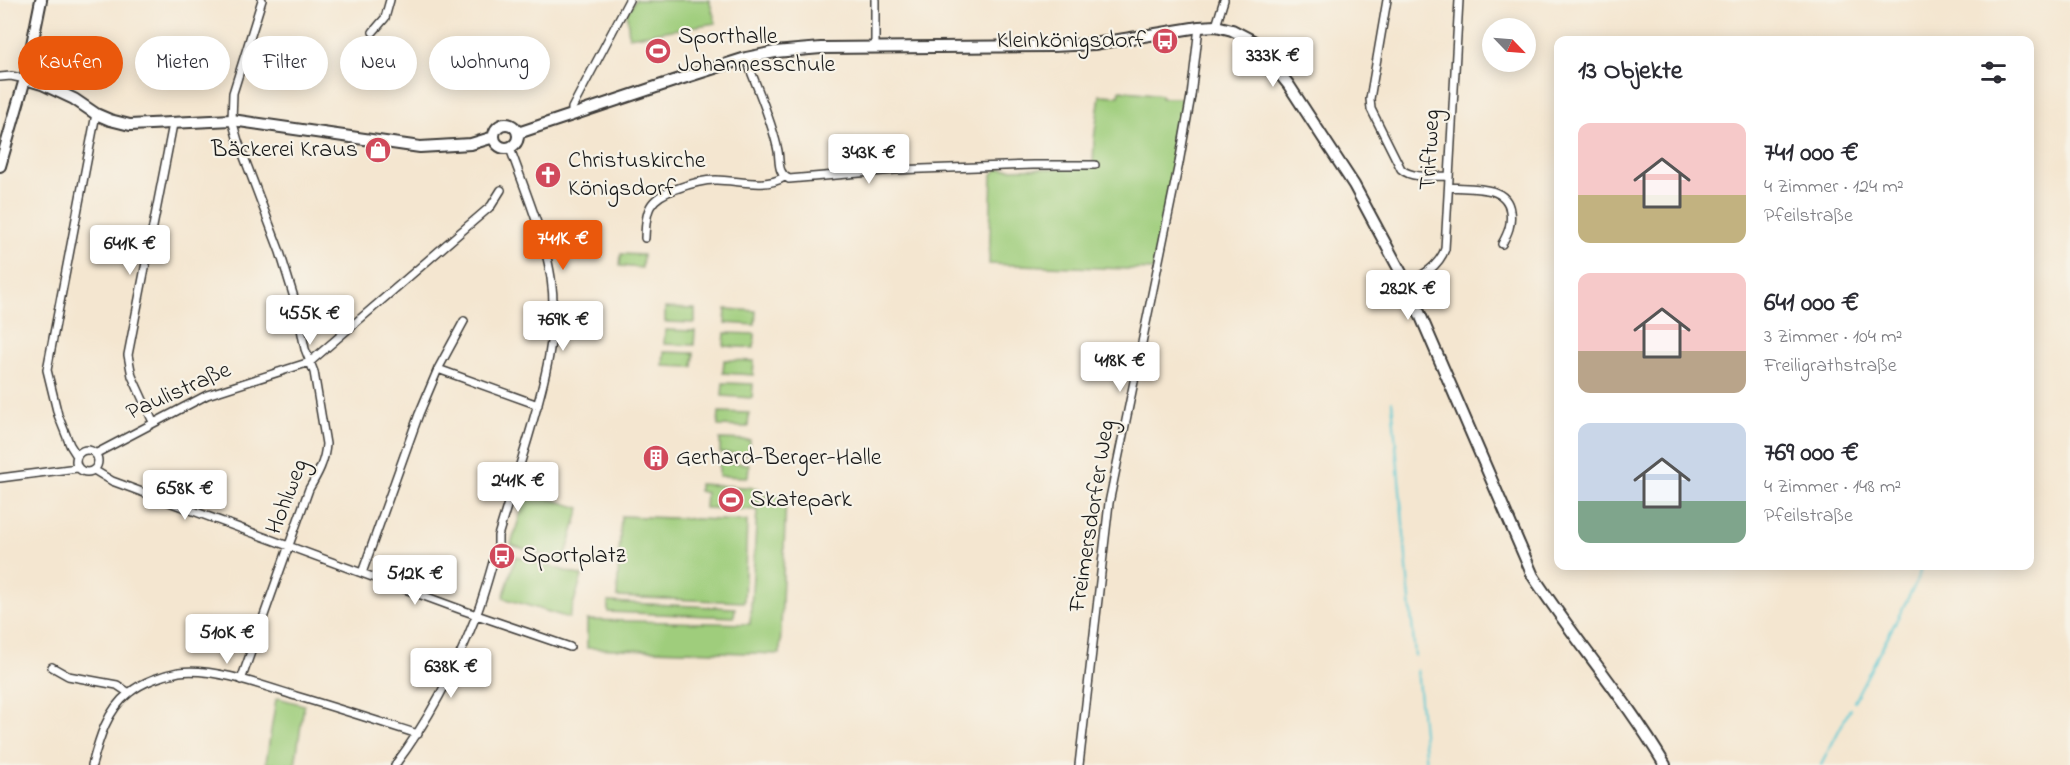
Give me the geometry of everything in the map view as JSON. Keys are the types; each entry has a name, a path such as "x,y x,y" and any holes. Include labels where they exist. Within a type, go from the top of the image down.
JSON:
{"street":[{"path":"34,36 41,0"},
{"path":"232,120 233,93 262,0"},
{"path":"373,32 385,18 390,0"},
{"path":"572,115 572,108 629,0"},
{"path":"875,0 875,47"},
{"path":"1216,26 1224,0"},
{"path":"1387,0 1370,99 1371,109 1404,173 1448,176"},
{"name":"Triftweg","path":"1406,282 1425,273 1442,256 1449,187 1459,0"},
{"path":"518,133 746,58 775,51 875,47 1094,44 1216,26 1232,30 1253,41 1288,84 1354,184 1406,282 1533,576 1552,606 1629,709 1665,765"},
{"name":"Freimersdorfer Weg","path":"1079,765 1109,503 1179,164 1200,27"},
{"path":"746,58 777,144 779,168 784,177 794,180 903,169 1095,165"},
{"path":"0,77 18,78"},
{"path":"0,166 22,90"},
{"path":"55,90 74,99 96,114 130,125 232,120 420,147 471,144 494,137"},
{"path":"96,114 47,370 58,415 77,456 75,462 77,468 83,472 94,470 112,481 476,615 570,647"},
{"name":"Hohlweg","path":"232,120 280,252 296,304 305,349 314,372 326,444 320,471 309,489 241,680"},
{"path":"153,422 132,376 128,355 173,124"},
{"path":"502,124 514,126 518,133 518,140 510,148 500,147 494,137 496,129 502,124"},
{"path":"395,765 418,734 453,669 476,615 538,405 548,363 553,333 552,280 546,252 510,148"},
{"path":"645,238 646,217 652,201 665,192 695,182 716,180 773,183 784,177"},
{"path":"1449,187 1494,191 1504,196 1509,205 1511,218 1509,230 1502,244"},
{"name":"Paulistraße","path":"77,456 86,450 95,454 207,395 310,362 491,206 501,190"},
{"path":"362,573 414,425 438,369 464,321"},
{"path":"438,369 538,405"},
{"path":"94,470 98,461 95,454"},
{"path":"0,478 77,468"},
{"path":"52,667 68,676 117,685 129,693"},
{"path":"92,765 103,729 113,710 129,693 144,684 180,672 200,672 241,680 418,734"}],"green space":[{"path":"635,0 709,0 716,23 629,37 627,14"},
{"path":"1120,90 1161,95 1161,98 1179,98 1184,102 1174,167 1153,270 989,264 992,174 998,169 1093,168 1100,95 1119,96"},
{"path":"621,254 643,255 642,268 620,266"},
{"path":"665,308 695,309 695,323 665,322"},
{"path":"726,309 756,311 755,325 725,323"},
{"path":"665,330 695,331 694,345 664,344"},
{"path":"725,333 755,334 754,348 724,346"},
{"path":"664,352 694,353 693,367 663,366"},
{"path":"724,360 754,361 753,375 723,373"},
{"path":"723,383 753,384 752,398 722,396"},
{"path":"719,412 749,413 748,427 718,426"},
{"path":"720,439 750,440 749,454 720,453"},
{"path":"719,462 749,464 748,477 719,476"},
{"name":"Skatepark","path":"699,484 757,488 756,510 705,508 706,493 699,491"},
{"path":"527,492 580,508 564,561 511,545"},
{"path":"758,495 786,496 780,654 587,648 587,620 750,624"},
{"path":"621,516 747,521 744,602 617,597"},
{"path":"516,556 582,576 569,618 503,598"},
{"path":"608,602 735,608 734,617 608,612"},
{"path":"278,698 304,705 295,765 270,765 266,762"}],"waterway":[{"path":"1392,402 1415,656"},
{"path":"1854,701 1918,579 1920,570"},
{"path":"1417,669 1426,765"},
{"path":"1821,765 1850,709"}],"place":[{"name":"Kleinkönigsdorf","path":"1165,41"},
{"name":"Sporthalle Johannesschule","path":"658,51"},
{"name":"Bäckerei Kraus","path":"378,150"},
{"name":"Christuskirche Königsdorf","path":"548,175"},
{"name":"Gerhard-Berger-Halle","path":"656,458"},
{"name":"Skatepark","path":"731,500"},
{"name":"Sportplatz","path":"502,556"}]}
